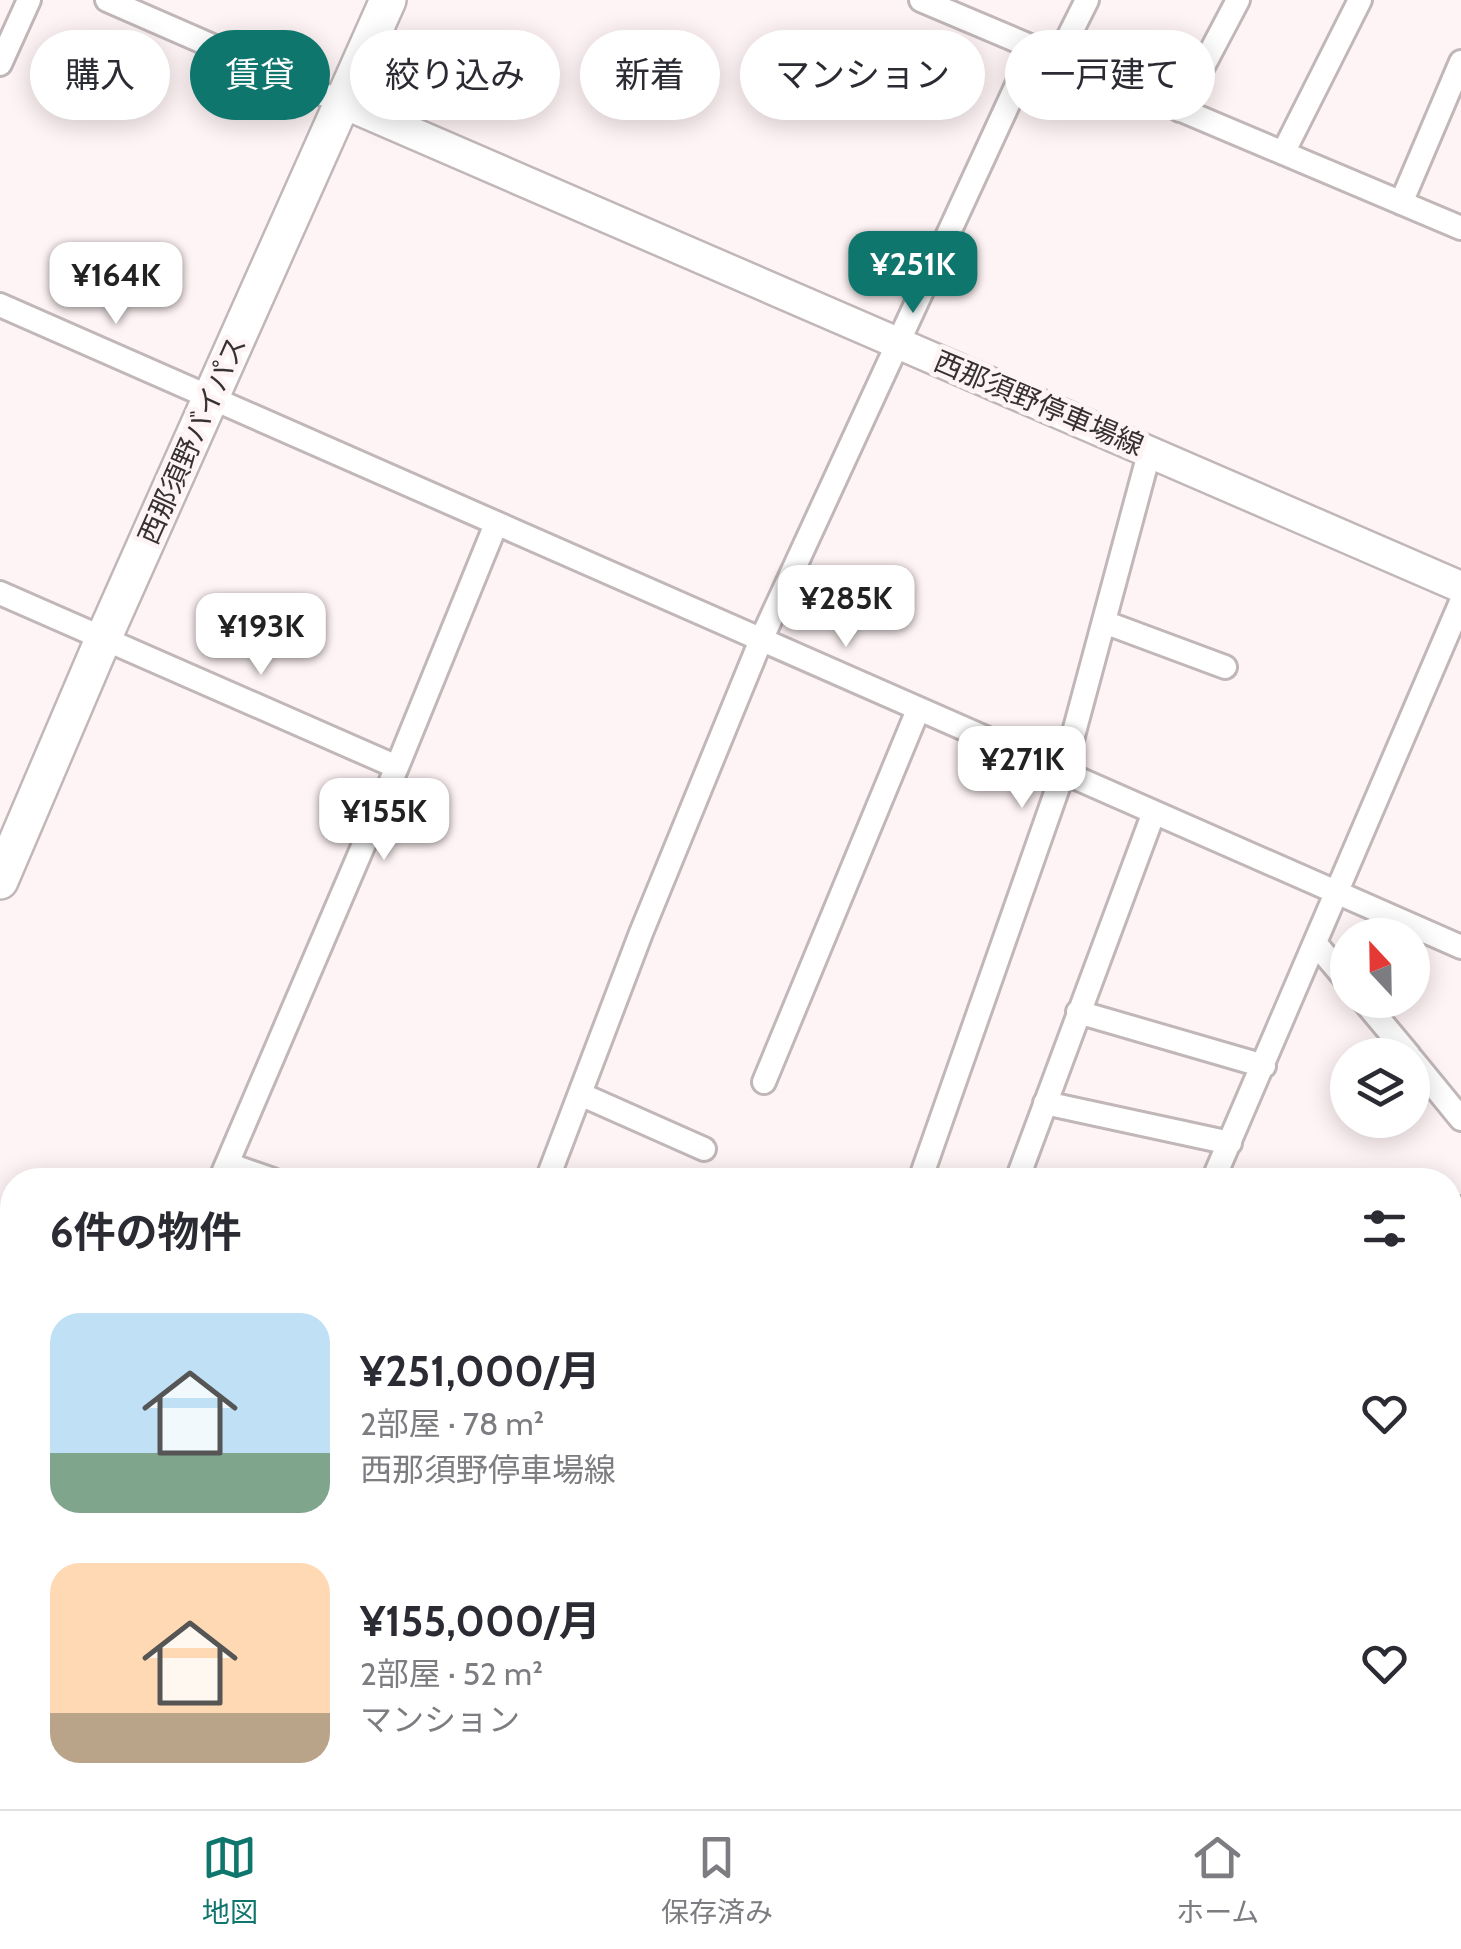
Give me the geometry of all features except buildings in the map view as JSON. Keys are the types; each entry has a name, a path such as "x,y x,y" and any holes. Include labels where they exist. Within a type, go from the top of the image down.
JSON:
{"highway":[{"name":"西那須野バイパス","path":"0,881 388,0"}],"main road":[{"name":"西那須野停車場線","path":"341,102 1461,586"}],"street":[{"path":"0,64 29,0"},
{"path":"107,0 341,102"},
{"path":"1072,30 1087,0"},
{"path":"1215,44 1238,0"},
{"path":"1283,153 1360,0"},
{"path":"931,2 1005,35"},
{"path":"1402,203 1461,62"},
{"path":"552,1168 641,933 761,640 1005,111"},
{"path":"1204,120 1461,228"},
{"path":"0,305 1461,947"},
{"path":"924,1168 1064,772 1150,450"},
{"path":"225,1168 397,767 496,524"},
{"path":"0,593 397,767"},
{"path":"1219,1168 1461,602"},
{"path":"1104,622 1225,666"},
{"path":"764,1082 918,710"},
{"path":"1021,1168 1154,812"},
{"path":"1316,944 1330,961"},
{"path":"1078,1012 1264,1066"},
{"path":"1378,1018 1395,1038"},
{"path":"1430,1081 1461,1119"},
{"path":"580,1094 704,1149"},
{"path":"1045,1103 1230,1143"}]}
